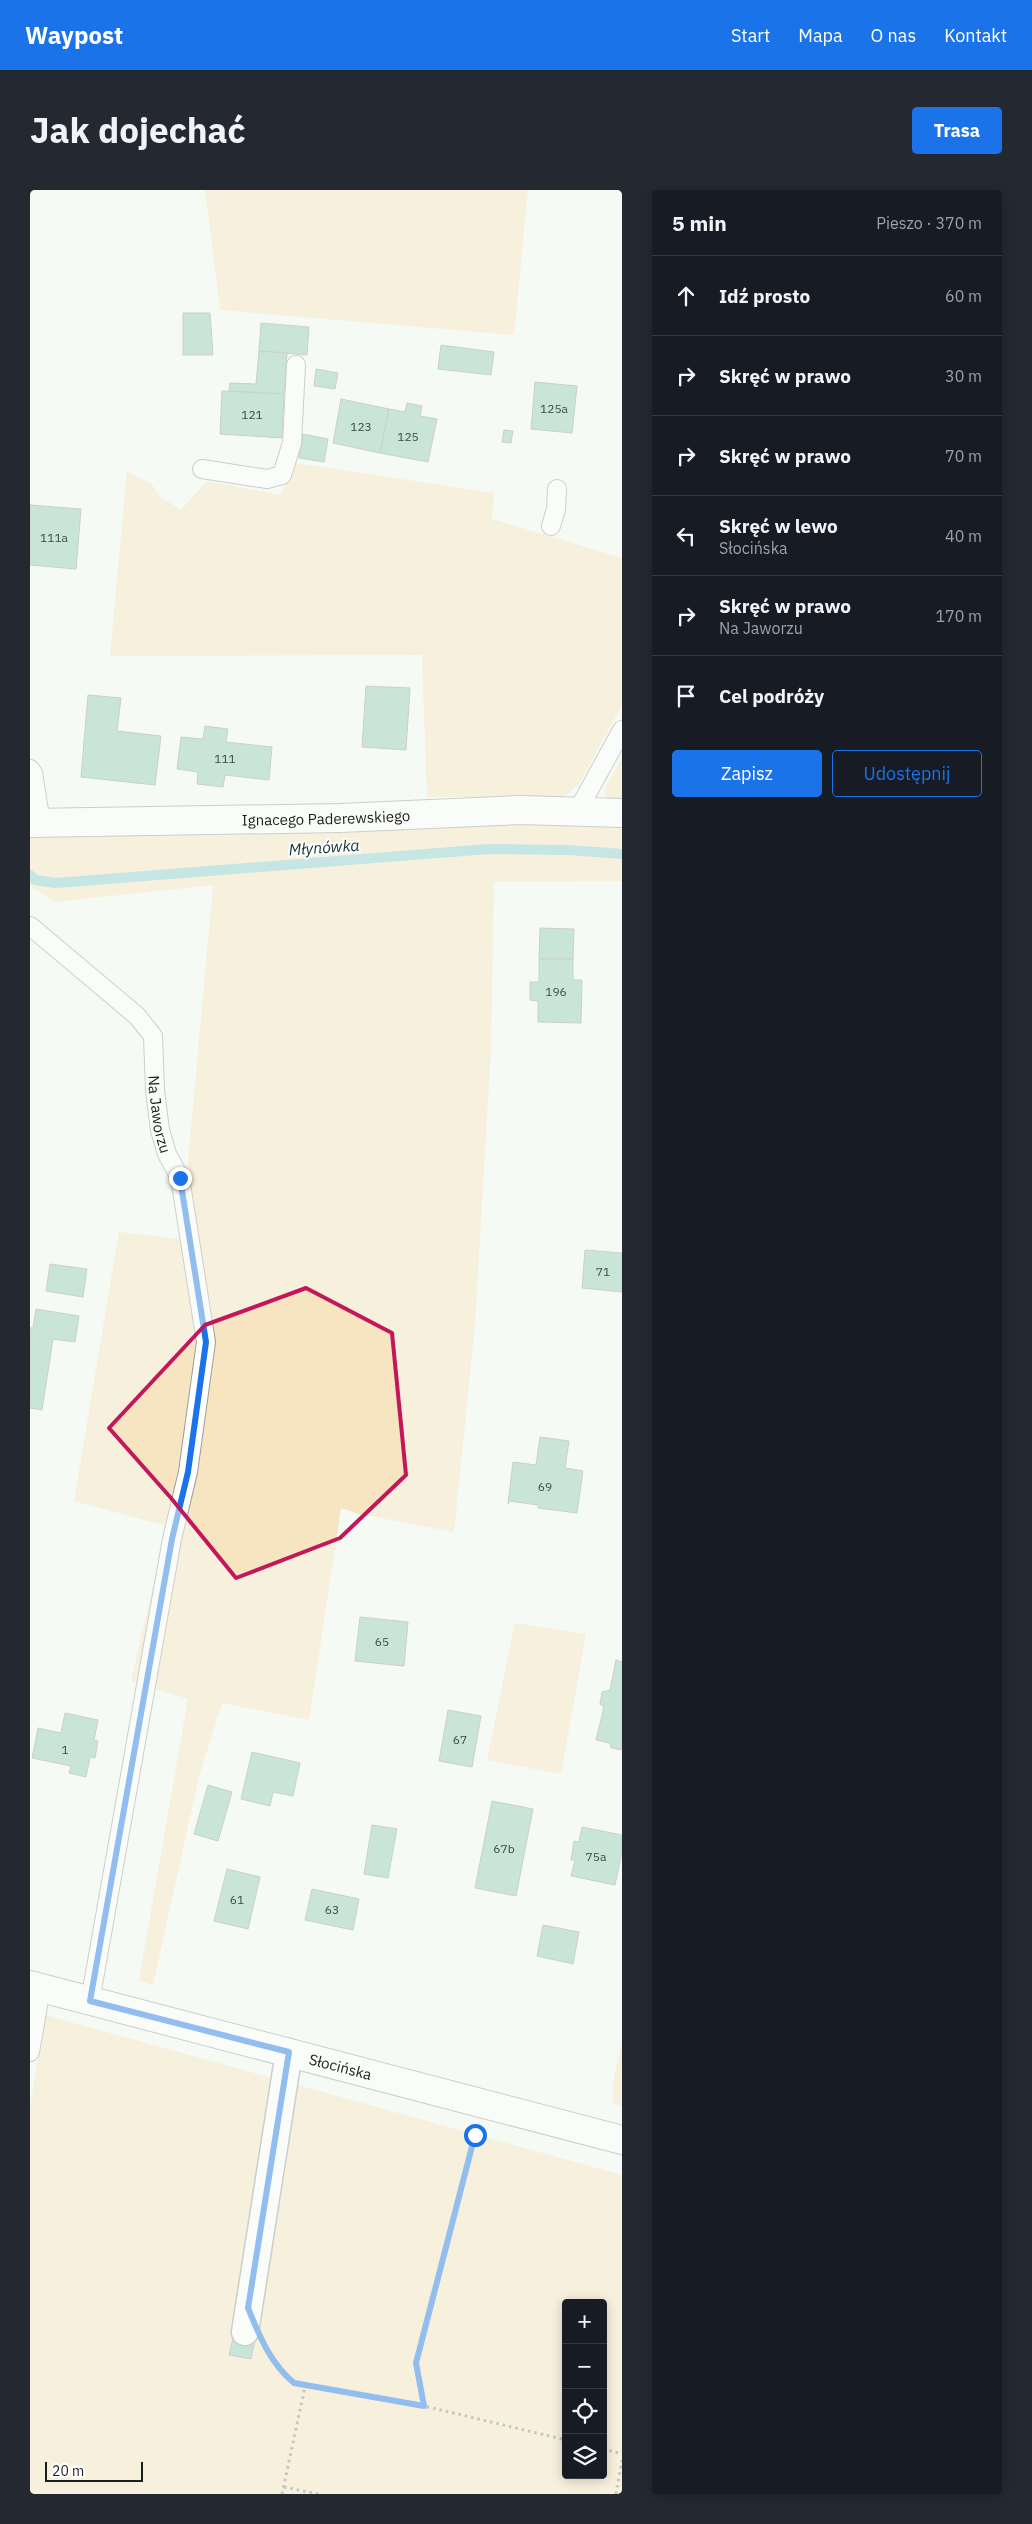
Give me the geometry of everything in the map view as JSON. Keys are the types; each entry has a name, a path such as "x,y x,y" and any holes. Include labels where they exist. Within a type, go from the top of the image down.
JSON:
{"street":[{"name":"Ignacego Paderewskiego","path":"35,823 340,818 521,810 622,813"},
{"name":"Słocińska","path":"36,1986 622,2140"},
{"path":"247,2320 289,2052"}],"lane":[{"path":"202,468 267,479 282,475 292,442 296,365"},
{"path":"552,526 556,509 557,489"},
{"path":"577,812 622,730"},
{"path":"30,769 33,773 35,823"},
{"name":"Na Jaworzu","path":"30,926 138,1016 152,1036 154,1090 160,1130 167,1154 180,1178 206,1342 188,1472 172,1539 90,2001"},
{"path":"30,2052 36,1986"}],"path":[{"path":"424,2406 416,2363 475,2135"},
{"path":"247,2320 263,2347 282,2373 294,2383 305,2387 424,2406 562,2439"},
{"path":"282,2494 305,2387"},
{"path":"607,2450 622,2454"},
{"path":"616,2494 622,2460"},
{"path":"284,2487 318,2494"}],"highlighted area":[{"path":"306,1288 392,1333 406,1475 340,1538 236,1578 171,1498 109,1428 205,1325"}],"shaded area":[{"path":"205,190 528,190 514,335 220,310"},
{"path":"296,463 494,493 492,519 622,558 622,705 579,784 564,797 427,797 422,655 110,656 127,471 151,484 161,497 181,510 207,481 280,495"},
{"path":"622,757 622,803 608,803 604,791"},
{"path":"496,821 622,825 622,881 494,882 491,1048 475,1324 454,1532 359,1514 341,1508 309,1720 222,1703 199,1776 153,1985 139,1980 188,1699 131,1681 167,1526 74,1501 119,1232 181,1239 213,885 55,902 30,886 30,836"},
{"path":"515,1623 586,1634 561,1774 487,1760"},
{"path":"45,2015 622,2175 622,2494 30,2494 30,2107"},
{"path":"622,2041 622,2106 613,2103 613,2082"}],"building":[{"path":"183,313 210,313 213,355 183,355"},
{"path":"261,323 309,327 307,355 259,351"},
{"path":"441,345 494,352 491,375 438,369"},
{"path":"259,351 287,353 284,394 229,391 230,383 256,384"},
{"path":"316,369 338,373 335,389 314,386"},
{"path":"535,382 577,386 572,433 531,429"},
{"path":"222,391 284,394 282,438 220,434"},
{"path":"341,399 389,409 380,453 333,443"},
{"path":"407,403 422,406 420,416 437,419 428,462 380,453 389,409 405,412"},
{"path":"504,430 513,431 511,443 502,442"},
{"path":"303,434 328,439 324,462 299,458"},
{"path":"30,505 81,509 76,569 30,565"},
{"path":"366,686 410,688 406,750 362,747"},
{"path":"88,695 121,698 117,731 161,736 155,785 81,777"},
{"path":"205,726 228,729 226,742 272,747 269,780 225,775 223,787 197,784 198,772 177,769 181,737 203,739"},
{"path":"540,928 574,929 573,959 539,959"},
{"path":"539,959 573,959 573,980 582,980 581,1023 538,1022 538,1001 530,1000 530,982 539,982"},
{"path":"585,1250 622,1253 622,1292 582,1288"},
{"path":"50,1264 87,1269 83,1297 46,1291"},
{"path":"36,1309 79,1316 75,1342 53,1339 42,1410 30,1408 30,1328 33,1328"},
{"path":"540,1437 569,1441 565,1468 583,1471 577,1513 538,1508 538,1505 509,1501 508,1504 513,1462 536,1465"},
{"path":"360,1617 408,1622 404,1666 355,1661"},
{"path":"616,1660 622,1662 622,1750 611,1748 610,1743 596,1740 604,1707 600,1704 602,1692 610,1690"},
{"path":"448,1710 481,1716 472,1767 439,1761"},
{"path":"65,1713 98,1720 94,1740 98,1741 95,1758 90,1757 86,1777 69,1773 71,1766 32,1758 38,1728 61,1733"},
{"path":"252,1752 300,1763 293,1796 273,1792 270,1806 241,1799"},
{"path":"208,1785 232,1792 218,1841 194,1834"},
{"path":"492,1801 533,1809 516,1896 475,1888"},
{"path":"372,1825 397,1829 388,1878 364,1874"},
{"path":"582,1827 622,1835 622,1852 615,1885 571,1876 575,1860 571,1860 574,1841 579,1842"},
{"path":"227,1869 260,1877 248,1929 214,1921"},
{"path":"312,1889 359,1899 353,1930 305,1920"},
{"path":"543,1925 579,1932 573,1964 537,1956"},
{"path":"235,2329 256,2334 251,2359 229,2355"}],"waterway":[{"name":"Młynówka","path":"30,875 35,880 56,883 489,849 569,850 622,854"}],"route":[{"path":"180,1178 206,1342 200,1397 188,1472 172,1539 90,2001 289,2052 248,2308 263,2347 282,2373 294,2383 305,2387 424,2406 416,2363 475,2135"}]}
